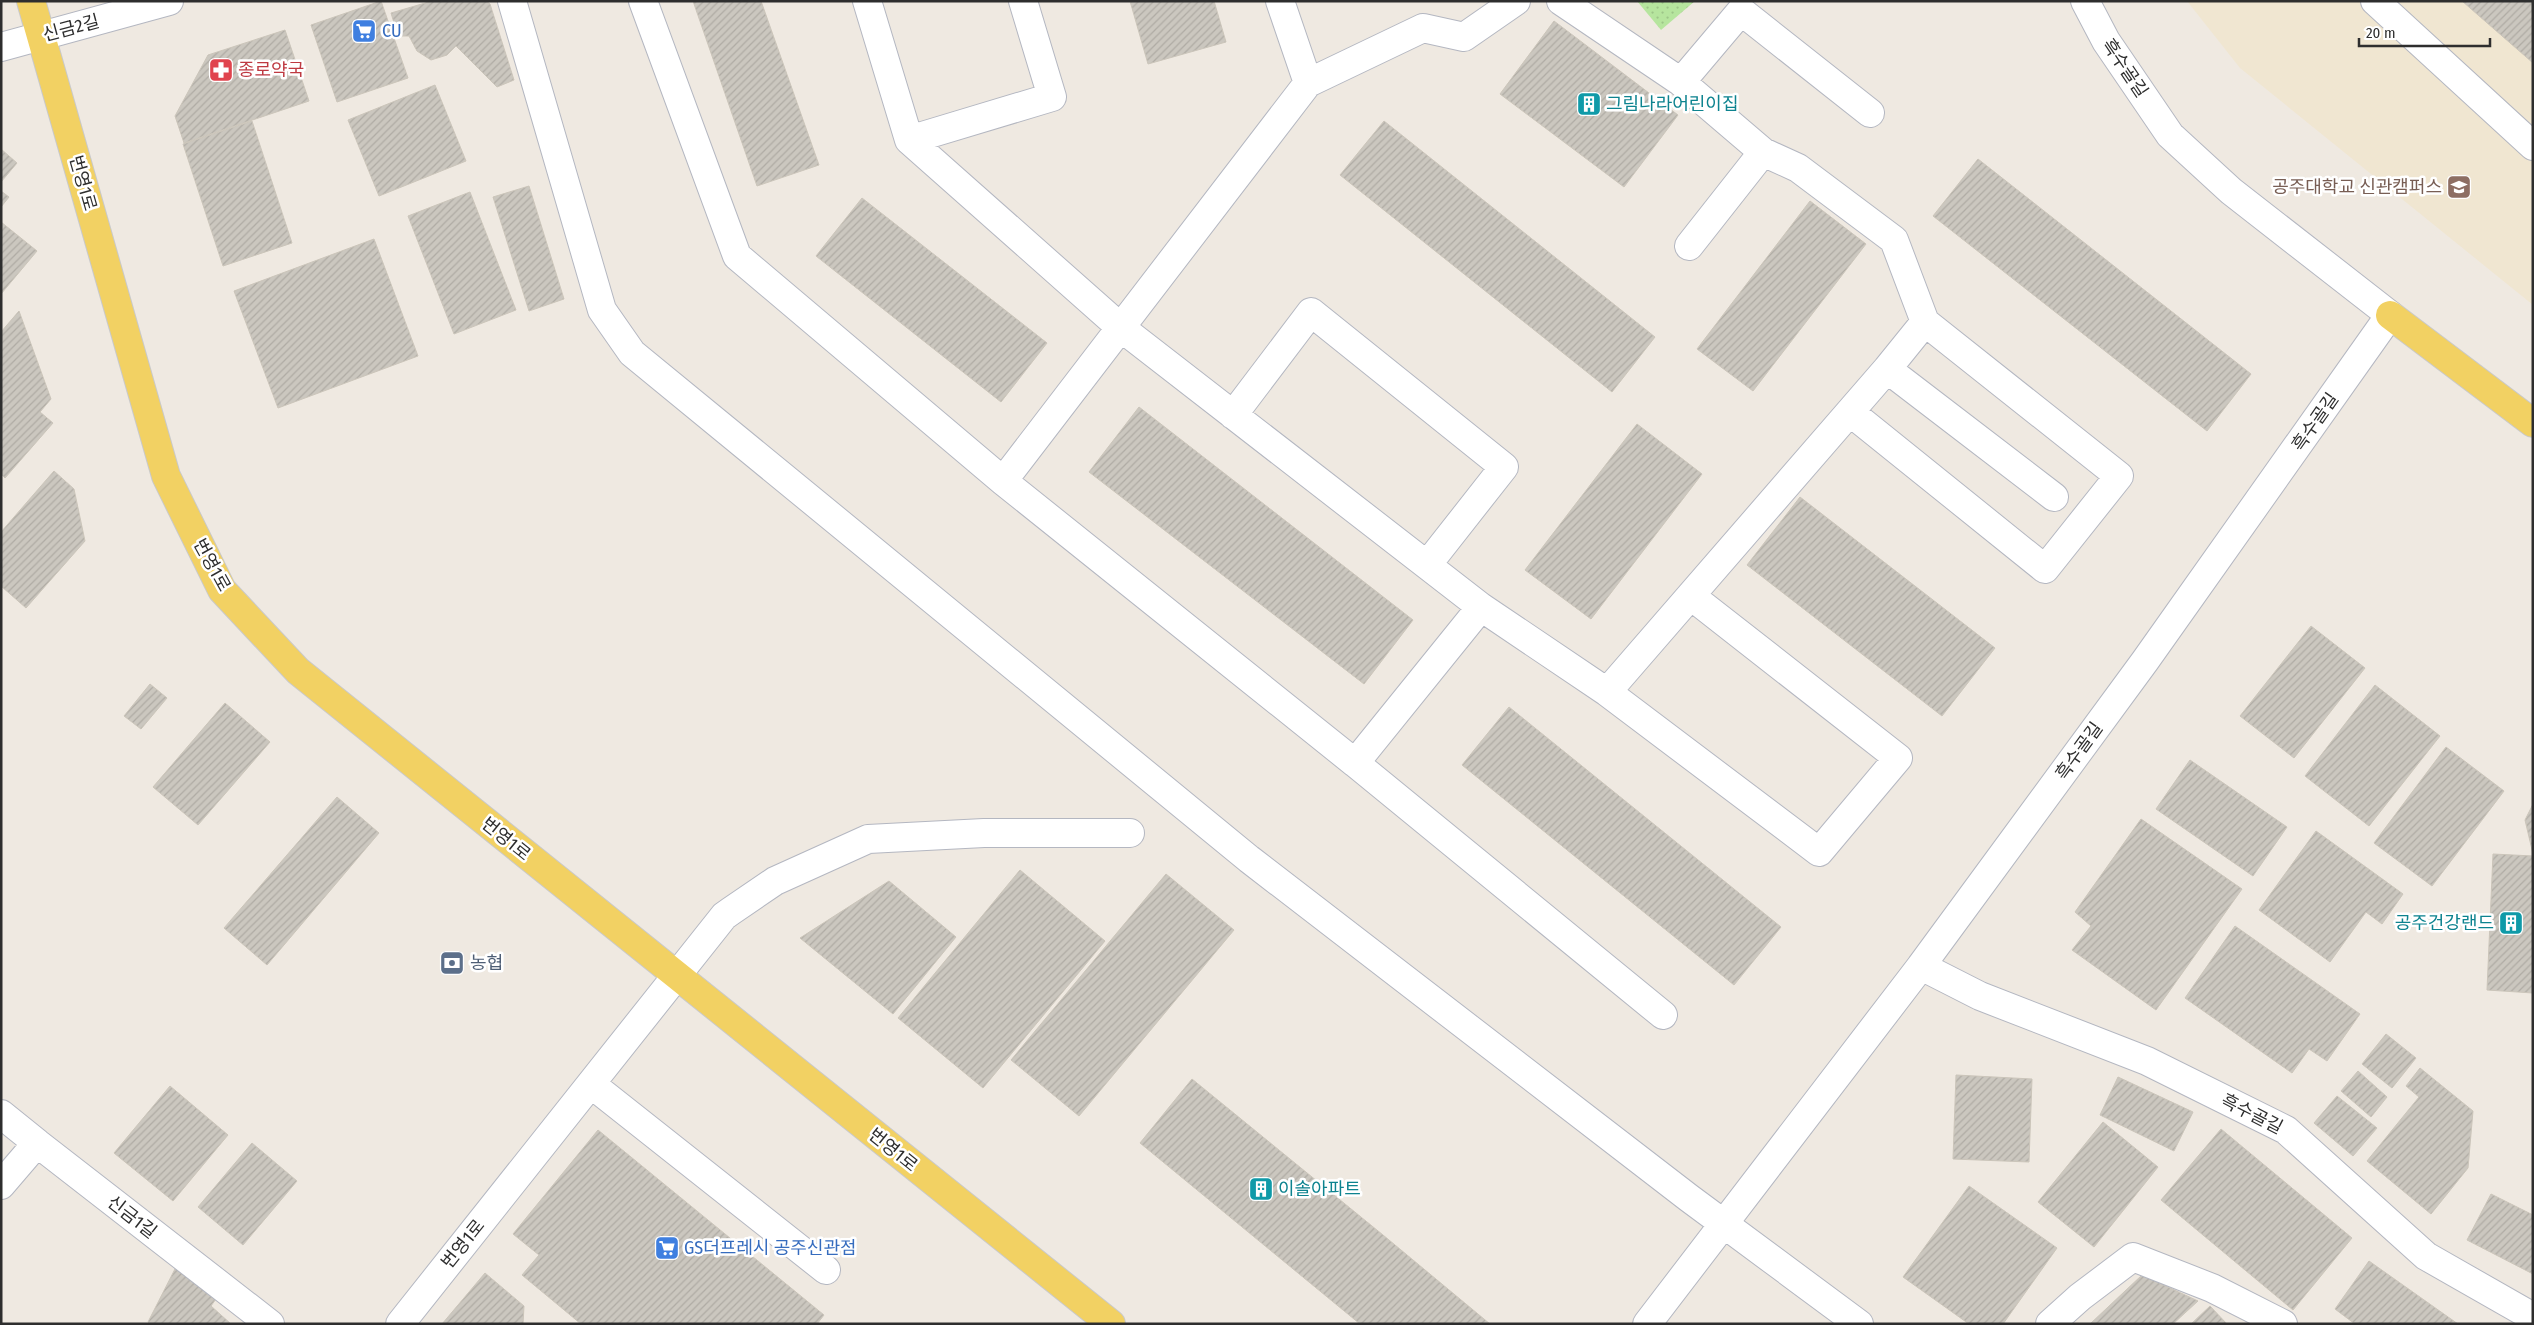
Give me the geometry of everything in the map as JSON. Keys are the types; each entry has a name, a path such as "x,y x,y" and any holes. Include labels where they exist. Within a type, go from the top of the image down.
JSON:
{"main road":[{"name":"번영1로","path":"31,1 166,476 222,590 298,671 676,977 1111,1324"},
{"path":"2390,315 2533,423"}],"street":[{"name":"신금2길","path":"1,47 170,1"},
{"path":"512,1 602,310 632,353 1249,859 1723,1224 1860,1324"},
{"path":"643,1 737,256 1003,481 1355,763 1663,1015"},
{"path":"867,1 909,140 1120,328 1481,608 1607,692 1819,852 1898,758 1691,596"},
{"path":"909,140 1052,97 1023,1"},
{"path":"1280,1 1308,83"},
{"path":"1003,481 1308,83 1423,28 1464,37 1516,1"},
{"path":"1561,1 1681,82 1763,152 1798,168 1894,240 1925,322 2119,476 2045,569 1850,412"},
{"name":"흑수골길","path":"2085,1 2106,41 2170,135 2231,190 2390,315 2145,662 1921,966 1980,996 2147,1061 2286,1130 2426,1256 2533,1317"},
{"path":"2374,1 2533,146"},
{"path":"1681,82 1739,6 1870,113"},
{"path":"1689,246 1763,152"},
{"path":"1233,415 1311,312 1504,467 1427,565"},
{"path":"1607,692 1887,369 1925,322"},
{"path":"1887,369 2054,497"},
{"path":"1355,763 1481,608"},
{"path":"676,977 724,916 775,881 868,839 984,834 1130,834"},
{"path":"1647,1324 1921,966"},
{"name":"번영1로","path":"400,1324 676,977"},
{"path":"591,1084 826,1270"},
{"name":"신금1길","path":"1,1114 270,1324"},
{"path":"1,1185 37,1143"},
{"path":"2050,1324 2080,1297 2133,1256 2212,1288 2283,1324"}],"shaded area":[{"name":"공주대학교 신관캠퍼스","path":"2187,1 2533,1 2533,305 2240,68"}],"green space":[{"path":"1637,1 1695,1 1661,30"}],"building":[{"path":"381,1 408,78 337,102 311,25"},
{"path":"432,1 486,1 490,4 514,80 497,87 456,46 447,55 431,60 417,51 409,36 398,36 391,13"},
{"path":"693,1 761,1 819,165 757,186"},
{"path":"1130,1 1214,1 1226,42 1148,64"},
{"path":"2462,1 2533,1 2533,63"},
{"name":"그림나라어린이집","path":"1554,21 1678,115 1624,187 1500,94"},
{"path":"285,30 309,101 184,143 175,116 208,55"},
{"path":"435,85 466,161 379,196 348,120"},
{"path":"252,121 292,243 223,266 183,144"},
{"path":"1384,121 1655,337 1612,392 1340,175"},
{"path":"1,149 17,163 1,182"},
{"path":"1978,159 2251,374 2207,431 1933,216"},
{"path":"529,186 564,299 529,311 493,197"},
{"path":"1,191 9,197 1,207"},
{"path":"470,192 516,310 454,334 408,216"},
{"path":"862,198 1047,343 1001,402 816,256"},
{"path":"1810,201 1866,244 1753,391 1697,349"},
{"path":"1,222 37,251 1,294"},
{"path":"374,239 418,356 278,408 234,291"},
{"path":"19,311 51,399 40,412 53,423 5,478 1,474 1,332"},
{"path":"1139,407 1413,620 1364,684 1089,472"},
{"path":"1637,424 1702,474 1591,619 1525,570"},
{"path":"54,471 74,489 85,541 26,608 1,586 1,532"},
{"path":"1800,497 1995,648 1942,716 1747,565"},
{"path":"2311,626 2365,668 2294,758 2240,716"},
{"path":"150,684 167,698 141,729 124,716"},
{"path":"2375,685 2440,736 2369,826 2305,776"},
{"path":"225,703 270,742 198,825 153,787"},
{"path":"1509,707 1781,927 1734,985 1462,765"},
{"path":"2446,747 2504,791 2432,886 2374,843"},
{"path":"2190,760 2287,827 2253,876 2156,809"},
{"path":"337,797 379,833 267,965 224,928"},
{"path":"2533,804 2533,854 2525,820"},
{"path":"2141,819 2242,889 2156,1010 2072,950 2091,926 2075,912"},
{"path":"2316,831 2403,894 2382,924 2366,912 2330,962 2259,910"},
{"name":"공주건강랜드","path":"2493,854 2533,856 2533,993 2487,990"},
{"path":"1020,870 1105,941 983,1088 898,1018"},
{"path":"1166,874 1234,930 1079,1116 1011,1060"},
{"path":"889,881 956,937 893,1014 800,938"},
{"path":"2235,926 2360,1014 2327,1061 2309,1049 2292,1073 2185,998"},
{"path":"2386,1034 2416,1058 2392,1088 2362,1064"},
{"path":"2420,1068 2473,1111 2468,1168 2431,1214 2367,1161 2419,1097 2406,1086"},
{"path":"2358,1071 2387,1097 2371,1117 2341,1091"},
{"path":"1956,1075 2032,1079 2029,1162 1953,1159"},
{"path":"2118,1077 2193,1112 2174,1151 2100,1115"},
{"name":"이솔아파트","path":"1192,1079 1490,1324 1360,1324 1140,1143"},
{"path":"170,1086 228,1135 173,1201 114,1153"},
{"path":"2337,1096 2377,1128 2353,1156 2314,1123"},
{"path":"2103,1122 2158,1167 2094,1247 2038,1202"},
{"path":"2221,1129 2352,1238 2293,1310 2161,1200"},
{"path":"598,1130 824,1315 817,1324 581,1324 522,1275 539,1255 513,1234"},
{"path":"252,1143 297,1181 243,1245 198,1207"},
{"path":"1969,1186 2057,1248 2003,1324 1969,1324 1903,1277"},
{"path":"2491,1194 2533,1215 2533,1274 2467,1240"},
{"path":"2369,1261 2458,1324 2355,1324 2335,1309"},
{"path":"177,1265 218,1296 211,1306 231,1324 150,1324 148,1322"},
{"path":"485,1273 524,1306 523,1324 442,1324"},
{"path":"2142,1275 2198,1301 2173,1324 2090,1324"},
{"path":"2210,1306 2227,1324 2191,1324"}],"place":[{"name":"CU","path":"364,31"},
{"name":"종로약국","path":"221,70"},
{"name":"그림나라어린이집","path":"1589,104"},
{"name":"공주대학교 신관캠퍼스","path":"2459,187"},
{"name":"공주건강랜드","path":"2511,923"},
{"name":"농협","path":"452,963"},
{"name":"이솔아파트","path":"1261,1189"},
{"name":"GS더프레시 공주신관점","path":"667,1248"}]}
